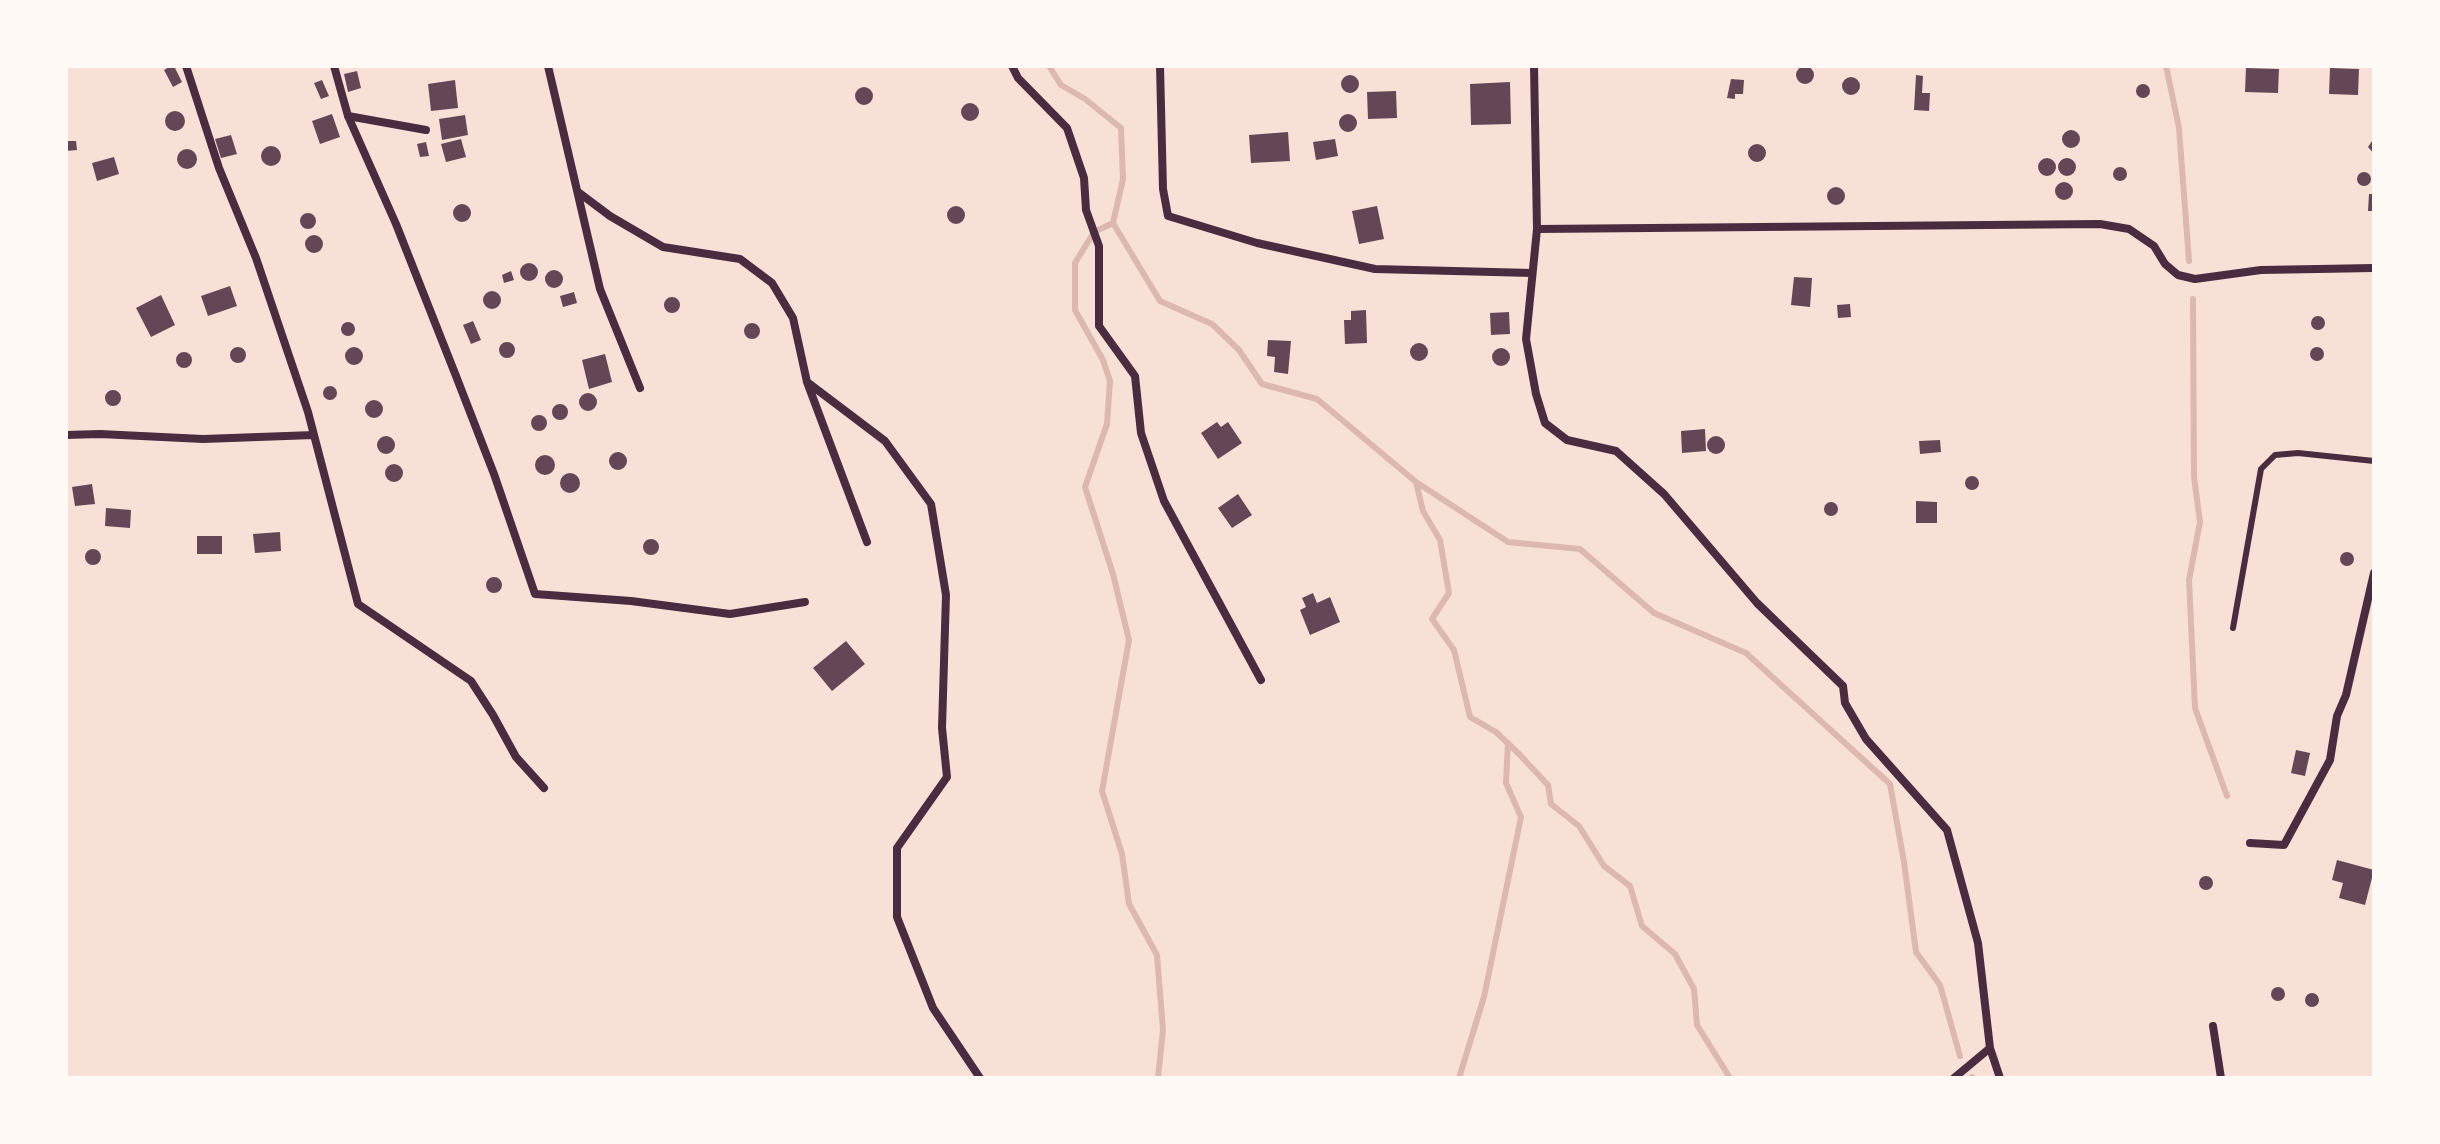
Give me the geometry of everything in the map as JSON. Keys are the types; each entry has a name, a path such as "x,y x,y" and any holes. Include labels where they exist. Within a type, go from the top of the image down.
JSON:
{"street":[{"path":"186,66 219,168 256,258 314,435 358,604 471,681 516,757 544,788"},
{"path":"334,66 348,116 396,224 462,390 535,594 631,601 730,614 805,602"},
{"path":"548,66 600,289 640,388"},
{"path":"1012,66 1018,78 1067,128 1084,178 1086,210 1099,246 1099,326 1135,376 1141,433 1164,501 1261,680"},
{"path":"1160,66 1163,189 1168,216 1257,243 1375,269 1532,273"},
{"path":"1534,66 1537,229 1526,339 1545,423 1567,440 1616,451 1664,494 1757,603 1843,686 1845,703 1866,739 1947,830 1978,943 1990,1048 2000,1078"},
{"path":"348,116 426,130"},
{"path":"578,192 610,216 663,247 740,259 772,283 793,318 807,382 867,542"},
{"path":"1537,229 2100,224 2129,229 2154,246 2165,264 2178,275 2195,279 2261,270 2374,268"},
{"path":"807,382 885,441 931,504 946,595 942,728 947,777 897,848 897,917 933,1008 980,1078"},
{"path":"66,435 203,439 314,435"},
{"path":"2250,843 2284,845 2330,760 2337,716 2346,695 2374,573"},
{"path":"2213,1026 2221,1078"},
{"path":"1954,1078 1990,1048"}],"lane":[{"path":"2233,628 2261,469 2275,455 2286,454 2374,461"}],"building":[{"path":"174,66 182,82 173,87 164,70"},
{"path":"1805,66 1814,75 1805,84 1796,75"},
{"path":"2246,68 2279,69 2278,93 2245,92"},
{"path":"2330,68 2359,69 2358,95 2329,94"},
{"path":"357,71 361,88 348,92 344,74"},
{"path":"1350,75 1359,84 1350,93 1341,84"},
{"path":"1916,75 1923,76 1922,93 1930,93 1929,111 1914,110"},
{"path":"1851,77 1860,86 1851,95 1842,86"},
{"path":"1731,79 1744,80 1743,94 1735,94 1735,99 1727,98"},
{"path":"322,80 329,96 321,99 314,83"},
{"path":"455,80 458,108 431,111 428,84"},
{"path":"1510,82 1511,124 1471,125 1470,84"},
{"path":"2143,84 2150,91 2143,98 2136,91"},
{"path":"864,87 873,96 864,105 855,96"},
{"path":"1396,91 1397,118 1368,119 1367,92"},
{"path":"970,103 979,112 970,121 961,112"},
{"path":"175,111 182,114 185,121 182,128 175,131 168,128 165,121 168,114"},
{"path":"332,114 340,137 320,144 312,121"},
{"path":"1348,114 1357,123 1348,132 1339,123"},
{"path":"465,115 468,135 442,140 439,119"},
{"path":"2071,130 2080,139 2071,148 2062,139"},
{"path":"1288,132 1290,161 1251,163 1249,135"},
{"path":"231,135 237,154 221,158 215,139"},
{"path":"2374,138 2374,154 2368,147"},
{"path":"461,139 466,157 446,162 441,144"},
{"path":"1335,139 1338,156 1316,160 1313,142"},
{"path":"66,141 76,141 77,150 66,151"},
{"path":"426,142 429,156 420,157 417,144"},
{"path":"1757,144 1766,153 1757,162 1748,153"},
{"path":"271,146 278,149 281,156 278,163 271,166 264,163 261,156 264,149"},
{"path":"187,149 194,152 197,159 194,166 187,169 180,166 177,159 180,152"},
{"path":"114,157 119,174 97,181 92,163"},
{"path":"2047,158 2056,167 2047,176 2038,167"},
{"path":"2067,158 2076,167 2067,176 2058,167"},
{"path":"2120,167 2127,174 2120,181 2113,174"},
{"path":"2364,172 2371,179 2364,186 2357,179"},
{"path":"2064,182 2073,191 2064,200 2055,191"},
{"path":"1836,187 1845,196 1836,205 1827,196"},
{"path":"2369,194 2374,194 2374,211 2368,211"},
{"path":"458,204 466,204 471,213 469,220 458,222 453,217 453,209"},
{"path":"956,206 965,215 956,224 947,215"},
{"path":"1377,206 1384,239 1359,244 1352,211"},
{"path":"305,213 311,213 316,221 314,227 305,229 300,224 300,218"},
{"path":"314,235 323,244 314,253 305,244"},
{"path":"525,263 533,263 538,272 536,279 525,281 520,276 520,268"},
{"path":"550,270 558,270 563,279 561,286 550,288 545,283 545,275"},
{"path":"511,271 514,280 504,283 502,275"},
{"path":"1794,277 1812,278 1810,307 1791,305"},
{"path":"230,286 237,306 208,316 201,296"},
{"path":"488,291 496,291 501,300 499,307 488,309 483,304 483,296"},
{"path":"574,292 577,303 563,307 560,296"},
{"path":"161,295 175,325 151,337 136,308"},
{"path":"669,297 675,297 680,305 678,311 669,313 664,308 664,302"},
{"path":"1850,304 1851,317 1838,318 1837,305"},
{"path":"1366,310 1367,343 1345,344 1344,320 1351,320 1351,311"},
{"path":"1509,312 1510,334 1491,335 1490,313"},
{"path":"2318,316 2325,323 2318,330 2311,323"},
{"path":"473,321 481,340 471,344 463,325"},
{"path":"348,322 355,329 348,336 341,329"},
{"path":"749,323 755,323 760,331 758,337 749,339 744,334 744,328"},
{"path":"1268,340 1291,341 1288,374 1274,372 1275,357 1267,356"},
{"path":"504,342 510,342 515,350 513,356 504,358 499,353 499,347"},
{"path":"1419,343 1428,352 1419,361 1410,352"},
{"path":"235,347 241,347 246,355 244,361 235,363 230,358 230,352"},
{"path":"350,347 358,347 363,356 361,363 350,365 345,360 345,352"},
{"path":"2317,347 2324,354 2317,361 2310,354"},
{"path":"1501,348 1510,357 1501,366 1492,357"},
{"path":"181,352 187,352 192,360 190,366 181,368 176,363 176,357"},
{"path":"605,354 612,382 589,389 582,360"},
{"path":"330,386 337,393 330,400 323,393"},
{"path":"110,390 116,390 121,398 119,404 110,406 105,401 105,395"},
{"path":"584,393 592,393 597,402 595,409 584,411 579,406 579,398"},
{"path":"370,400 378,400 383,409 381,416 370,418 365,413 365,405"},
{"path":"557,404 563,404 568,412 566,418 557,420 552,415 552,409"},
{"path":"536,415 542,415 547,423 545,429 536,431 531,426 531,420"},
{"path":"1217,422 1221,427 1228,422 1242,443 1218,459 1201,433"},
{"path":"1705,429 1706,451 1682,453 1681,431"},
{"path":"382,436 390,436 395,445 393,452 382,454 377,449 377,441"},
{"path":"1716,436 1725,445 1716,454 1707,445"},
{"path":"1940,440 1941,452 1920,454 1919,441"},
{"path":"614,452 622,452 627,461 625,468 614,470 609,465 609,457"},
{"path":"545,455 552,458 555,465 552,472 545,475 538,472 535,465 538,458"},
{"path":"390,464 398,464 403,473 401,480 390,482 385,477 385,469"},
{"path":"570,473 577,476 580,483 577,490 570,493 563,490 560,483 563,476"},
{"path":"1972,476 1979,483 1972,490 1965,483"},
{"path":"92,484 95,504 75,506 72,487"},
{"path":"1238,494 1252,515 1232,528 1218,508"},
{"path":"1916,501 1937,502 1937,523 1916,523"},
{"path":"1831,502 1838,509 1831,516 1824,509"},
{"path":"106,508 131,510 130,528 105,526"},
{"path":"280,532 281,551 255,553 253,534"},
{"path":"197,536 222,536 222,554 197,554"},
{"path":"648,539 654,539 659,547 657,553 648,555 643,550 643,544"},
{"path":"90,549 96,549 101,557 99,563 90,565 85,560 85,554"},
{"path":"2347,552 2354,559 2347,566 2340,559"},
{"path":"491,577 497,577 502,585 500,591 491,593 486,588 486,582"},
{"path":"1313,593 1317,603 1330,597 1340,622 1310,635 1300,610 1306,607 1302,598"},
{"path":"846,641 865,664 832,691 813,668"},
{"path":"2296,750 2310,753 2305,776 2291,773"},
{"path":"2337,860 2374,870 2365,905 2339,898 2343,883 2332,880"},
{"path":"2206,876 2213,883 2206,890 2199,883"},
{"path":"2278,987 2285,994 2278,1001 2271,994"},
{"path":"2312,993 2319,1000 2312,1007 2305,1000"}],"waterway":[{"path":"1049,66 1061,85 1085,99 1121,128 1123,179 1113,223 1094,232 1075,263 1075,310 1103,360 1110,381 1107,424 1085,487 1113,574 1129,640 1102,791 1122,854 1129,904 1157,955 1163,1030 1158,1078"},
{"path":"2166,66 2179,128 2189,261"},
{"path":"1113,223 1160,301 1212,324 1239,350 1262,384 1317,399 1416,482 1423,511 1440,540 1449,593 1432,619 1454,650 1470,717 1496,732 1520,755 1548,785 1551,804 1579,826 1604,866 1630,886 1642,926 1675,954 1694,989 1697,1025 1730,1078"},
{"path":"2193,299 2194,477 2200,522 2189,580 2195,708 2227,796"},
{"path":"1416,482 1508,542 1580,549 1654,613 1746,653 1890,784 1916,952 1940,985 1960,1056"},
{"path":"1459,1078 1484,997 1521,817 1506,783 1508,743"}]}
